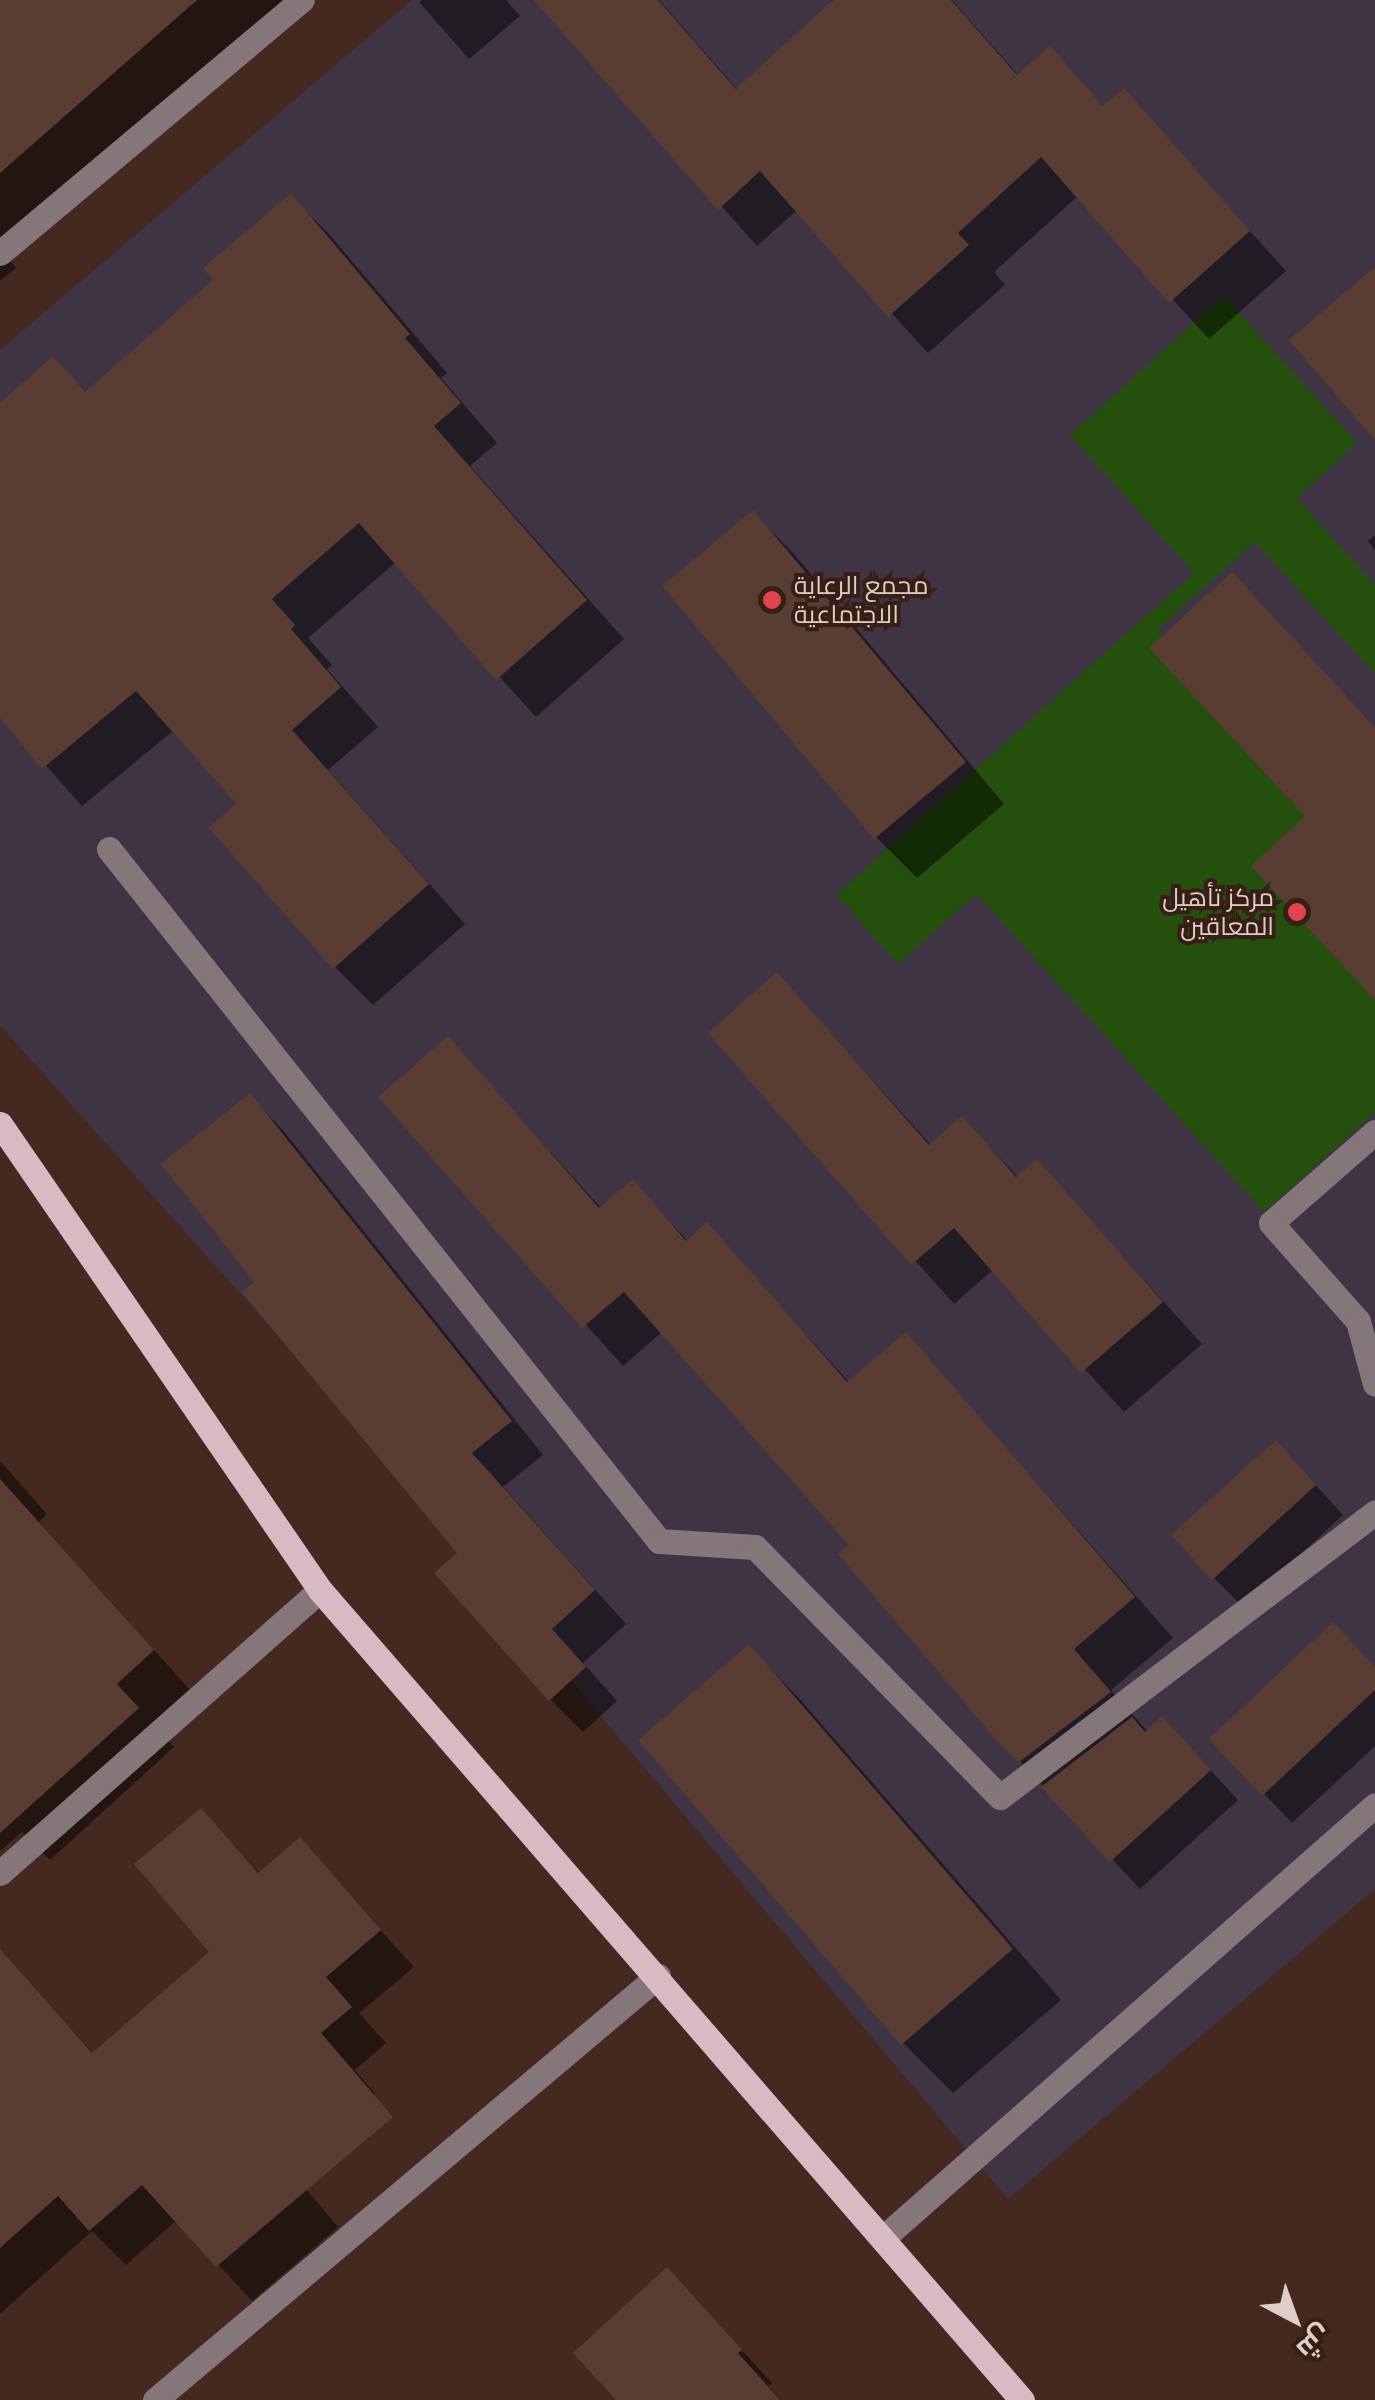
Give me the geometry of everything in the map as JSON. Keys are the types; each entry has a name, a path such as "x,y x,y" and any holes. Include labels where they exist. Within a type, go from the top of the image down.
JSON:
{"main road":[{"path":"0,1124 320,1590 1022,2400"}],"street":[{"path":"0,252 302,0"},
{"path":"109,850 659,1541 755,1547 1000,1797 1375,1514"},
{"path":"1375,1132 1272,1223 1358,1321 1375,1384"},
{"path":"0,1873 320,1590"},
{"path":"883,2238 1375,1805"},
{"path":"155,2400 658,1976"}],"shaded area":[{"path":"412,0 1375,0 1375,1889 1008,2199 316,1378 0,1025 0,350"}],"green space":[{"path":"1224,296 1357,443 1297,498 1375,585 1375,674 1255,542 1158,629 1322,813 1375,989 1375,1112 1264,1212 977,894 898,964 836,895 1194,573 1070,435"}],"building":[{"path":"0,0 197,0 0,173"},
{"path":"534,0 658,0 736,89 833,0 951,0 1017,75 1050,46 1103,106 1124,88 1250,231 1169,303 1041,157 958,233 969,245 888,317 760,171 718,210"},
{"path":"291,193 410,334 405,338 461,403 434,426 587,600 496,680 359,523 272,599 295,625 291,629 341,687 292,730 429,884 333,969 209,828 236,803 136,691 42,769 0,718 0,403 53,356 85,392 213,280 203,268"},
{"path":"1375,267 1375,440 1289,340"},
{"path":"753,510 966,762 874,839 662,586"},
{"path":"1232,572 1375,727 1375,1000 1251,866 1305,816 1149,648"},
{"path":"777,972 929,1145 962,1116 1016,1177 1037,1159 1163,1302 1081,1373 954,1228 911,1265 708,1033"},
{"path":"448,1036 599,1208 633,1179 686,1241 707,1222 847,1382 906,1332 1135,1597 1074,1649 1111,1692 1019,1762 1001,1745 838,1554 849,1545 624,1292 582,1328 378,1097"},
{"path":"250,1093 512,1421 472,1453 595,1590 552,1629 586,1667 549,1701 434,1573 457,1553 242,1292 254,1282 161,1164"},
{"path":"1276,1440 1316,1485 1212,1580 1171,1535"},
{"path":"0,1479 154,1650 117,1684 139,1708 0,1833"},
{"path":"1333,1622 1375,1667 1375,1690 1262,1796 1209,1739"},
{"path":"749,1644 1013,1949 901,2045 638,1740"},
{"path":"1162,1716 1211,1770 1110,1862 1041,1787 1132,1717 1145,1732"},
{"path":"201,1808 258,1873 300,1837 381,1930 326,1977 352,2007 321,2033 393,2117 216,2267 142,2185 89,2231 58,2196 0,2248 0,1949 92,2053 209,1952 134,1864"},
{"path":"667,2267 742,2350 738,2353 780,2400 616,2400 573,2353"}],"place":[{"name":"مجمع الرعاية الاجتماعية","path":"772,600"},
{"name":"مركز تأهيل المعاقين","path":"1297,912"}]}
